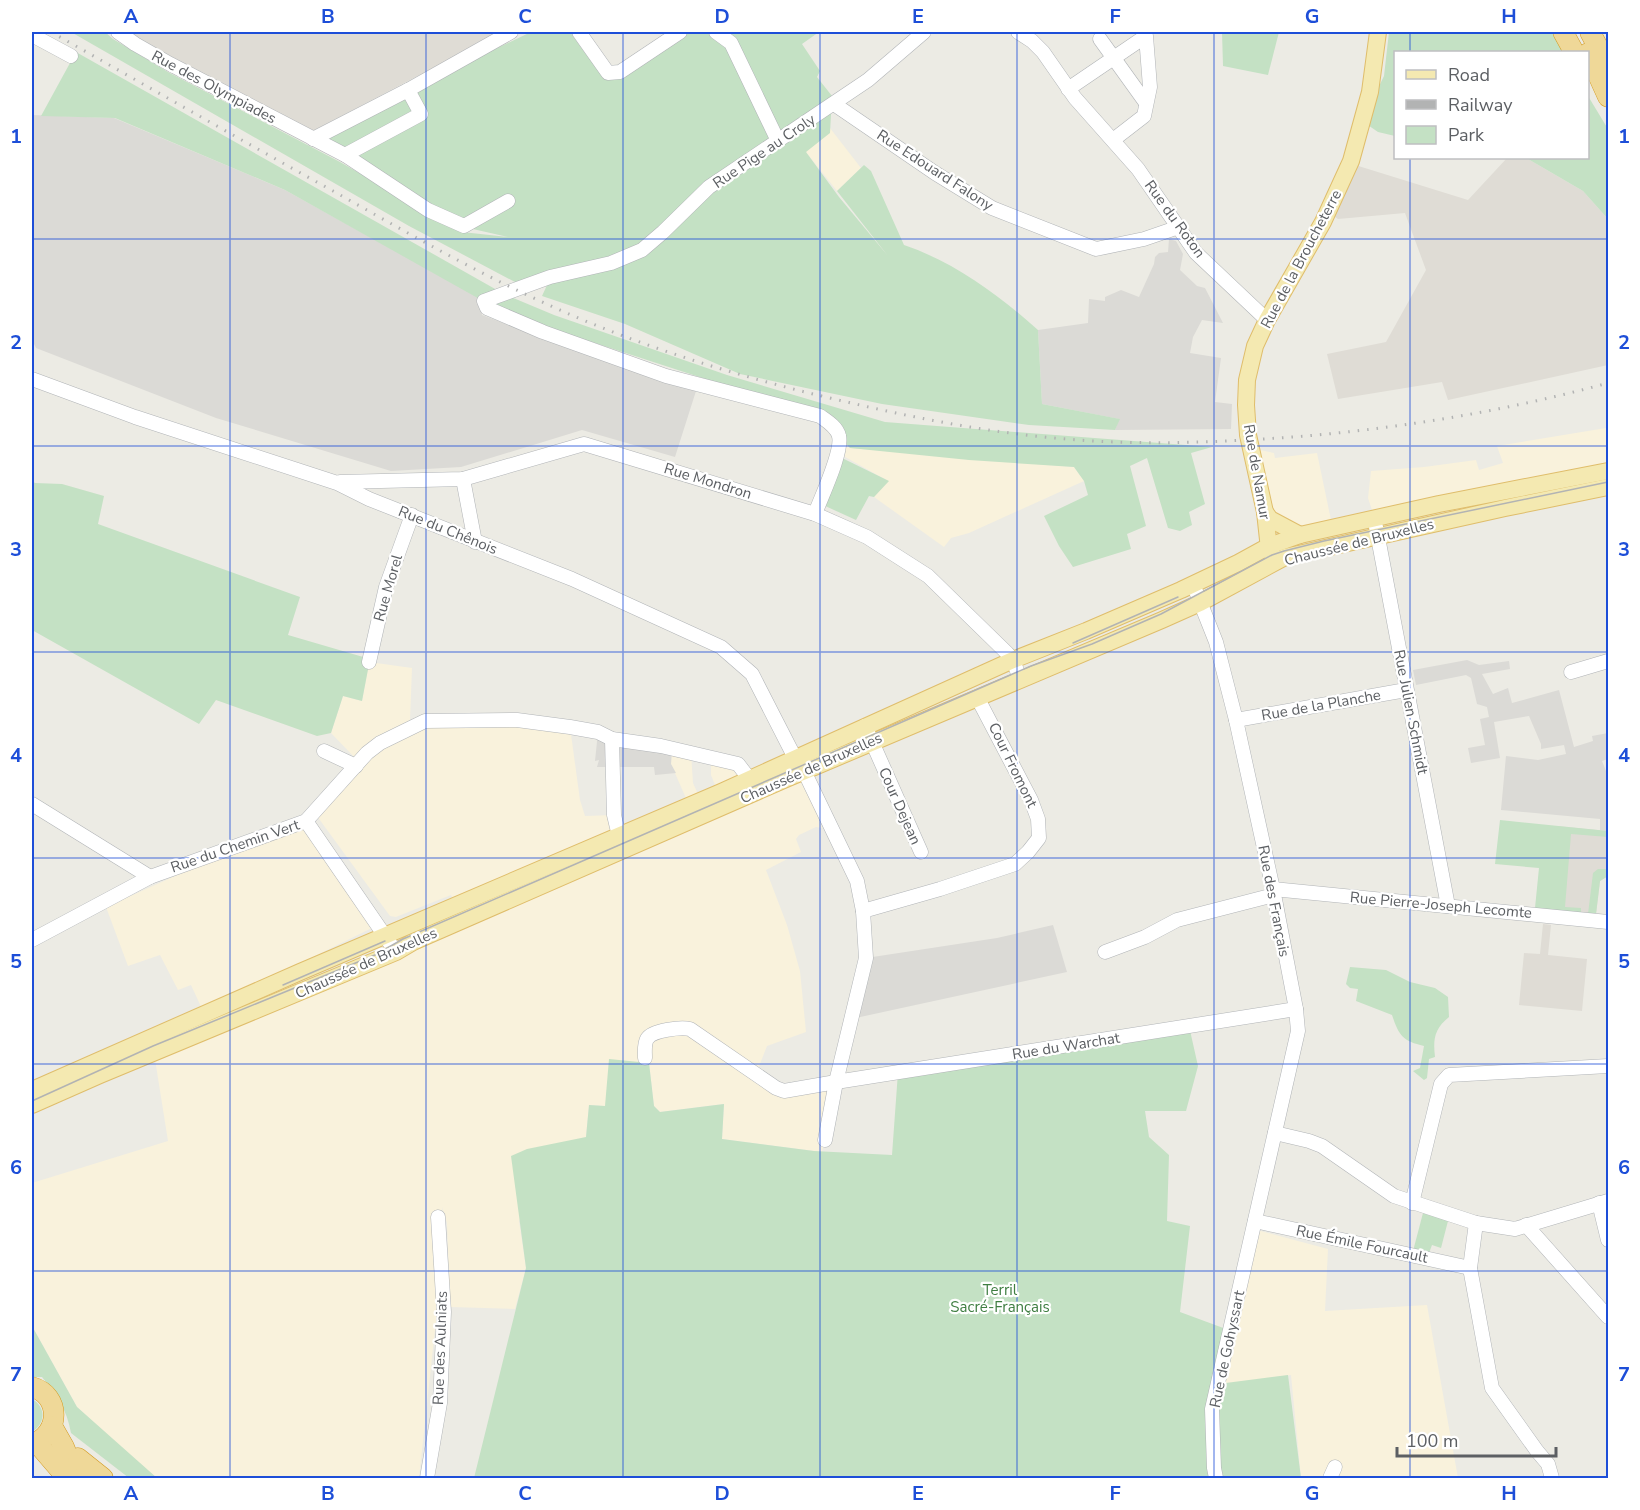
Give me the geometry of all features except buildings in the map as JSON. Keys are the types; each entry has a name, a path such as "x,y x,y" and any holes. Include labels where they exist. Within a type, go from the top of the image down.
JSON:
{"highway":[{"path":"1563,32 1573,51"},
{"path":"1577,32 1586,51"},
{"path":"1590,32 1608,66"},
{"path":"1600,32 1608,46"},
{"path":"1589,57 1608,97"},
{"path":"1589,78 1608,108"},
{"path":"32,1387 43,1392 54,1411 49,1433 34,1443 52,1471 67,1479"},
{"path":"52,1426 70,1462 85,1479"},
{"path":"64,1447 102,1479"}],"main road":[{"name":"Rue de la Broucheterre","path":"1255,346 1267,320 1323,222 1351,161 1370,92 1378,32"},
{"name":"Rue de Namur","path":"1255,346 1247,380 1246,405 1249,441 1265,512 1269,546 1276,562"},
{"name":"Chaussée de Bruxelles","path":"32,1106 100,1075 396,952 869,734 1013,660 1193,584 1269,546 1300,535 1375,518 1608,471"},
{"name":"Chaussée de Bruxelles","path":"869,734 977,697 1200,603 1285,557 1608,487"},
{"name":"Chaussée de Bruxelles","path":"1265,512 1270,519 1300,535"},
{"name":"Chaussée de Bruxelles","path":"32,1090 619,836 754,786"}],"street":[{"name":"Rue des Olympiades","path":"118,32 161,59 345,155 428,210 464,226 508,201"},
{"path":"313,139 408,90 511,32"},
{"path":"579,32 608,73 614,74 680,32"},
{"path":"716,32 731,43 778,141"},
{"name":"Rue Pige au Croly","path":"815,514 838,453 839,436 831,424 820,416 666,376 486,309 484,301 534,283 611,262 642,249 709,187 868,80 924,32"},
{"name":"Rue du Roton","path":"1018,32 1043,52 1068,89 1138,169 1196,253 1267,320"},
{"path":"1068,89 1146,34"},
{"path":"1113,140 1144,116 1150,87 1146,34"},
{"path":"32,35 71,56"},
{"path":"1100,39 1146,103"},
{"path":"345,155 420,114 408,90"},
{"name":"Rue Edouard Falony","path":"834,104 935,173 992,208 1096,249 1152,237 1179,227"},
{"name":"Rue du Chênois","path":"32,379 135,417 337,483 369,499 572,579 721,647 752,674 800,765"},
{"name":"Rue Mondron","path":"337,483 464,479 584,444 815,514 867,537 928,576 1013,660 1020,679"},
{"path":"464,479 475,542"},
{"name":"Rue Morel","path":"369,662 386,587 412,515"},
{"name":"Rue Julien Schmidt","path":"1375,518 1448,906"},
{"name":"Rue des Français","path":"1193,584 1216,642 1236,720 1296,1008 1298,1031 1255,1221"},
{"path":"1571,672 1608,661"},
{"name":"Rue de la Planche","path":"1236,720 1406,690"},
{"name":"Cour Fromont","path":"863,911 1015,864 1039,838 1038,819 1032,800 977,697"},
{"name":"Rue du Chemin Vert","path":"32,940 150,877 306,821 380,743 425,721 517,720 589,731 612,738 661,746 738,764 754,786"},
{"name":"Cour Dejean","path":"869,734 921,852"},
{"path":"612,738 614,814 619,836"},
{"path":"324,751 356,766"},
{"path":"800,765 857,881 863,911 866,958 836,1082 825,1140"},
{"path":"32,804 150,877"},
{"path":"306,821 396,952"},
{"path":"1106,952 1145,937 1178,920 1273,892"},
{"name":"Rue Pierre-Joseph Lecomte","path":"1273,892 1608,922"},
{"name":"Rue du Warchat","path":"645,1058 645,1041 650,1035 681,1028 690,1029 776,1088 784,1091 1296,1008"},
{"path":"1412,1203 1440,1084 1449,1075 1608,1066"},
{"path":"1275,1133 1322,1146 1394,1196 1476,1223 1515,1229 1604,1202 1608,1240"},
{"name":"Rue des Aulniats","path":"427,1479 440,1403 443,1324 438,1217"},
{"name":"Rue Émile Fourcault","path":"1255,1221 1470,1268"},
{"name":"Rue de Gohyssart","path":"1216,1479 1212,1409 1255,1221"},
{"path":"1476,1223 1470,1268 1492,1388 1548,1464 1552,1479"},
{"path":"1526,1225 1608,1317"}],"shaded area":[{"path":"128,32 501,32 313,131 167,58"},
{"path":"32,115 114,118 285,190 480,298 482,315 660,381 696,391 675,457 582,430 461,467 391,471 216,418 36,348 32,340"},
{"path":"830,128 861,168 837,191 805,151"},
{"path":"1506,159 1528,159 1583,191 1608,219 1608,365 1448,400 1442,382 1338,399 1327,354 1386,342 1426,270 1405,213 1338,219 1328,212 1352,164 1468,200"},
{"path":"1169,239 1176,241 1183,254 1180,270 1197,286 1205,288 1223,323 1202,320 1193,337 1190,353 1221,358 1215,402 1232,404 1231,429 1115,430 1119,419 1042,404 1038,330 1088,323 1089,299 1105,301 1105,297 1121,290 1139,297 1155,257 1159,253 1168,252"},
{"path":"1606,428 1608,464 1373,513 1368,498 1371,471 1476,460 1479,470 1503,463 1497,446"},
{"path":"838,441 850,448 1074,467 1084,481 969,533 951,538 944,547 874,497 888,481 838,453"},
{"path":"1260,450 1274,453 1275,458 1317,453 1331,520 1306,526 1280,525 1263,495"},
{"path":"1467,660 1479,665 1509,661 1510,669 1482,674 1493,694 1508,688 1512,703 1559,690 1574,747 1593,741 1592,736 1608,733 1608,759 1602,761 1608,776 1608,831 1600,830 1600,819 1501,810 1506,756 1538,760 1566,754 1564,745 1541,749 1529,716 1494,722 1500,758 1471,763 1468,748 1485,745 1480,719 1489,717 1487,707 1477,704 1471,678 1466,675 1416,685 1413,670"},
{"path":"369,662 412,668 410,720 386,740 425,721 570,727 580,800 585,816 614,815 619,836 460,914 451,895 396,917 390,916 314,812 359,762 331,733 343,696 362,701"},
{"path":"598,732 672,749 671,764 676,773 655,775 654,767 597,767 599,760 595,761"},
{"path":"672,749 691,753 693,783 704,807 692,812 671,764"},
{"path":"711,758 738,764 758,791 721,800 711,775"},
{"path":"804,771 822,828 816,827 799,835 796,839 801,852 766,870 787,925 800,971 806,1032 767,1046 756,1074 776,1088 836,1082 822,1152 722,1139 724,1104 660,1112 654,1106 649,1063 605,1106 589,1105 586,1137 519,1221 526,1268 515,1309 450,1307 447,1223 442,1207 445,1237 419,1478 155,1478 77,1407 32,1326 32,1183 168,1141 154,1053"},
{"path":"1556,826 1608,831 1608,876 1600,881 1596,914 1549,910"},
{"path":"302,827 378,925 203,1011 191,985 178,990 160,955 128,966 106,907 184,872"},
{"path":"1543,924 1551,925 1548,955 1587,959 1582,1011 1519,1005 1524,953 1540,954"},
{"path":"1053,925 1067,972 851,1019 866,958 997,938"},
{"path":"1253,1229 1328,1249 1325,1311 1427,1305 1458,1478 1301,1478 1291,1375 1212,1387"}],"green space":[{"path":"71,32 105,32 168,72 340,162 462,232 508,237 464,227 313,139 386,101 531,32 570,32 588,57 611,78 685,32 819,32 802,44 820,71 817,77 832,96 830,133 806,152 839,197 888,256 837,191 864,165 871,171 904,245 958,270 1008,304 1038,330 1042,404 1120,419 1115,430 1029,425 882,404 740,374 625,324 542,296 548,283 530,290 409,226"},
{"path":"1222,32 1279,32 1268,75 1223,66"},
{"path":"1389,32 1553,32 1563,51 1394,51 1394,136 1378,132 1362,121 1384,76"},
{"path":"76,52 504,294 554,315 727,375 885,422 1212,447 1191,453 1205,504 1189,512 1192,525 1180,531 1168,528 1147,458 1130,466 1146,526 1127,534 1131,549 1073,567 1044,516 1088,495 1084,481 1074,467 969,460 850,448 819,416 487,308 483,301 285,190 115,118 41,116"},
{"path":"1589,98 1608,129 1608,219 1583,191 1528,159 1589,159"},
{"path":"842,458 889,481 874,497 869,496 856,520 823,505"},
{"path":"32,481 62,484 104,496 98,524 300,597 288,635 370,659 362,701 343,696 331,733 317,736 216,700 199,724 32,630"},
{"path":"1500,820 1608,831 1608,837 1571,834 1565,907 1581,908 1581,913 1535,908 1539,868 1495,864"},
{"path":"1608,856 1608,876 1600,881 1596,914 1588,914 1593,873 1598,869 1607,869"},
{"path":"1350,967 1386,970 1410,982 1435,988 1448,997 1449,1017 1440,1026 1436,1035 1435,1057 1429,1059 1427,1078 1424,1080 1413,1071 1420,1068 1424,1046 1406,1040 1397,1028 1392,1015 1356,1001 1358,989 1350,988 1346,984"},
{"name":"Terril Sacré-Français","path":"1189,1026 1198,1066 1186,1111 1145,1111 1149,1137 1169,1155 1167,1221 1190,1226 1180,1312 1226,1329 1218,1384 1288,1375 1301,1478 474,1478 526,1268 511,1156 527,1149 586,1137 589,1105 605,1106 609,1059 649,1063 654,1106 660,1112 724,1104 722,1139 814,1151 892,1155 898,1072"},
{"path":"1423,1213 1448,1221 1441,1248 1432,1245 1429,1253 1413,1251"},
{"path":"32,1326 77,1407 157,1478 129,1478 71,1433 61,1403 52,1390 42,1377 32,1377"},
{"path":"32,1399 40,1406 42,1420 32,1432"}],"tram line":[{"path":"32,1101 153,1046 375,955 403,939 1031,666 1092,644 1161,614 1272,555 1324,541 1608,482"},
{"path":"1073,643 1178,597"},
{"path":"283,985 385,941"}],"railway":[{"path":"51,32 409,234 538,300 636,341 703,363 805,392 870,407 967,427 1033,436 1156,443 1306,436 1382,428 1496,409 1608,383"}]}
